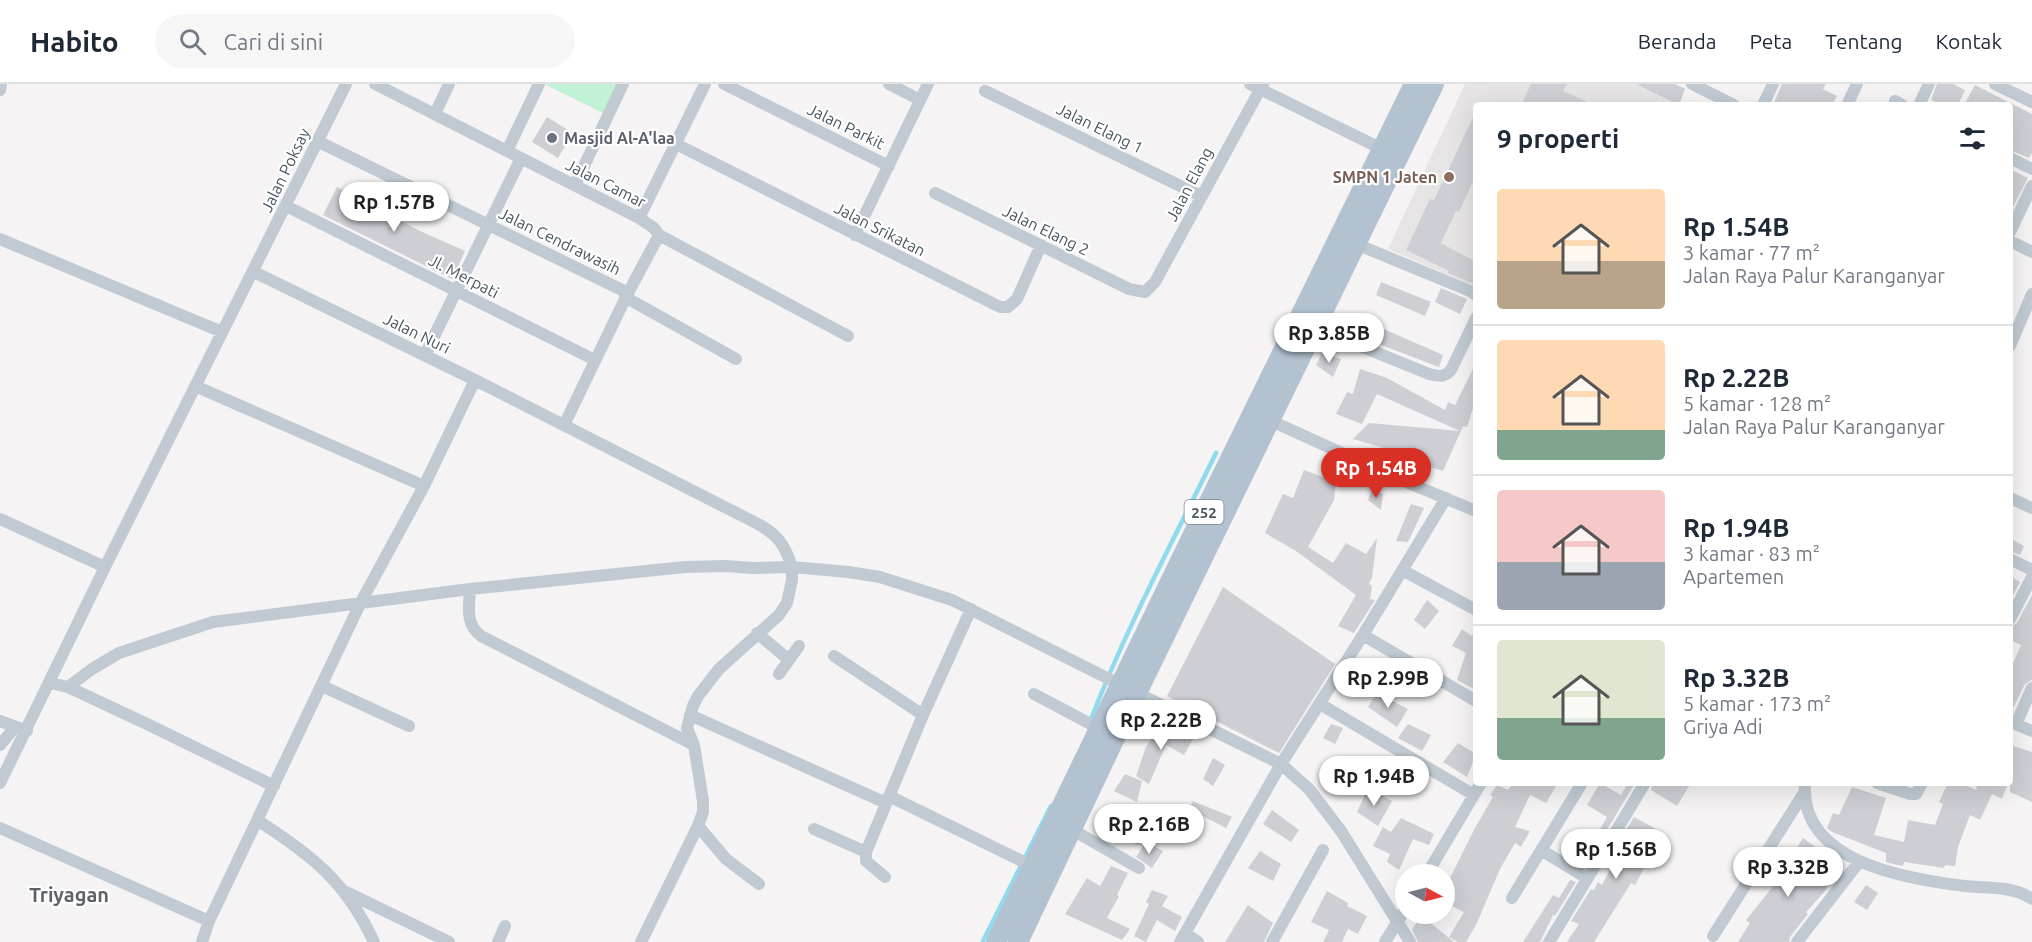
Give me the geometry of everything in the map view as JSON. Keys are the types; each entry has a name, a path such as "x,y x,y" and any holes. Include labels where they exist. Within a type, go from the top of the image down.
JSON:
{"main road":[{"name":"252","path":"1118,683 1271,420 1356,244 1414,84"},
{"name":"252","path":"996,942 1030,865 1099,728 1118,683 1253,413 1390,153 1434,84"},
{"name":"252","path":"1018,942 1071,829 1099,728"}],"street":[{"name":"Jalan Poksay","path":"21,729 50,683 105,567 346,84"},
{"name":"Jalan Camar","path":"375,84 639,218 654,228 659,235 848,336"},
{"path":"435,114 449,84"},
{"path":"507,151 539,84"},
{"path":"575,185 623,84"},
{"path":"639,218 705,84"},
{"name":"Jalan Parkit","path":"724,84 890,166"},
{"path":"889,84 920,100"},
{"path":"855,235 928,84"},
{"path":"1692,84 1728,102"},
{"path":"1764,102 1773,84"},
{"path":"1848,102 1857,84"},
{"path":"1920,102 1929,84"},
{"path":"1995,84 2032,102"},
{"path":"1257,86 1390,153"},
{"name":"Jalan Elang","path":"1145,292 1155,282 1257,86"},
{"name":"Jalan Elang 1","path":"985,91 1201,196"},
{"name":"Jalan Cendrawasih","path":"317,141 627,295 736,359"},
{"name":"Jalan Srikatan","path":"676,144 995,306 1003,308 1017,299 1041,245"},
{"path":"425,355 521,158"},
{"path":"2013,160 2032,169"},
{"path":"2013,226 2032,186"},
{"name":"Jalan Elang 2","path":"934,193 1129,289 1145,292"},
{"name":"Jl. Merpati","path":"286,206 595,360"},
{"path":"564,425 659,235"},
{"path":"0,239 222,332"},
{"path":"2013,242 2032,252"},
{"path":"1356,244 1473,293"},
{"name":"Jalan Nuri","path":"254,272 425,355 771,532 781,542 792,567"},
{"path":"2013,339 2032,294"},
{"path":"1316,328 1439,376 1449,372 1473,324"},
{"path":"202,942 209,921 361,602 424,486 474,380"},
{"path":"195,386 424,486"},
{"path":"1253,413 1473,510"},
{"path":"1198,942 1183,938 1281,764 1446,498"},
{"path":"2013,499 2032,508"},
{"path":"0,519 105,567"},
{"path":"2013,560 2032,570"},
{"path":"68,687 119,653 213,622 470,589 685,567 792,567 880,577 952,600 1281,764 1324,806 1395,918"},
{"path":"641,942 703,812 694,745 687,728 690,715 698,696 719,669 779,615 788,603 792,567"},
{"path":"1402,570 1473,608"},
{"path":"2013,613 2032,577"},
{"path":"470,589 470,621 474,630 694,745"},
{"path":"885,877 866,861 866,852 970,609"},
{"path":"757,633 789,660"},
{"path":"1363,635 1473,699"},
{"path":"779,674 799,646"},
{"path":"834,656 923,715"},
{"path":"50,683 68,687 147,723 273,786"},
{"path":"322,686 409,726"},
{"path":"2032,688 2013,723 2032,731"},
{"path":"1034,694 1099,728"},
{"path":"1320,704 1474,795"},
{"path":"690,715 888,800 1030,865"},
{"path":"0,721 21,729"},
{"path":"0,745 21,729"},
{"path":"0,783 21,729"},
{"path":"1433,864 1479,786"},
{"path":"1512,898 1580,786"},
{"path":"1549,942 1643,786"},
{"path":"1888,786 1916,794 1920,786"},
{"path":"1804,788 1806,811 1818,831 1859,862 1930,881 2012,891 2032,898"},
{"path":"1713,936 1804,788"},
{"path":"257,820 315,861 355,905 374,942"},
{"path":"698,826 726,859 759,884"},
{"path":"0,828 209,921"},
{"path":"814,829 866,852"},
{"path":"1071,829 1139,868"},
{"path":"1272,942 1323,850"},
{"path":"1541,850 1587,878"},
{"path":"1797,942 1859,862"},
{"path":"342,890 449,942"},
{"path":"1385,942 1395,924"},
{"path":"1399,924 1410,942"},
{"path":"498,942 505,926"}],"shaded area":[{"name":"SMPN 1 Jaten","path":"1465,84 1676,84 1685,88 1678,102 1473,102 1473,286 1388,249"}],"green space":[{"path":"544,84 620,84 605,114"}],"building":[{"path":"1531,84 1567,84 1563,91 1587,102 1522,102"},
{"path":"1636,84 1674,84 1685,89 1680,102 1673,102"},
{"path":"1782,84 1826,84 1823,89 1837,96 1834,102 1774,102"},
{"path":"1937,84 1953,84 1965,90 1959,102 1931,100"},
{"path":"1975,85 2008,102 1966,102"},
{"path":"2013,104 2032,114 2032,153 2029,158 2013,151"},
{"name":"Masjid Al-A'laa","path":"547,117 573,133 558,158 532,142"},
{"path":"1473,117 1473,182 1441,243 1473,260 1473,284 1406,250 1430,199 1434,200"},
{"path":"2013,170 2028,178 2013,207"},
{"path":"337,187 420,231 465,251 452,279 323,215"},
{"path":"1381,282 1431,302 1425,316 1376,295"},
{"path":"1441,288 1467,299 1460,314 1435,302"},
{"path":"1372,324 1443,355 1439,367 1368,340"},
{"path":"1322,353 1341,359 1333,377 1316,365"},
{"path":"1360,369 1387,378 1445,410 1448,402 1455,405 1473,369 1473,408 1467,427 1463,426 1443,471 1396,456 1398,452 1353,439 1369,423 1460,431 1377,394 1362,424 1336,414 1347,392 1353,394"},
{"path":"1304,470 1336,482 1334,500 1308,547 1333,563 1346,543 1366,554 1377,538 1372,578 1369,584 1372,586 1370,599 1375,600 1354,633 1338,626 1356,595 1296,551 1265,533 1283,494 1293,498"},
{"path":"1372,490 1383,494 1381,510 1368,500"},
{"path":"1411,504 1424,508 1408,542 1396,541"},
{"path":"2013,540 2024,546 2020,555 2013,552"},
{"path":"2013,578 2020,582 2013,595"},
{"path":"1223,587 1335,664 1279,753 1167,696"},
{"path":"2032,595 2032,680 2025,684 2013,708 2013,663 2021,645 2013,641 2013,625 2017,623"},
{"path":"1427,600 1439,611 1425,629 1414,620"},
{"path":"1462,629 1472,636 1473,633 1473,688 1457,680 1466,653 1452,646"},
{"path":"1377,693 1408,709 1397,727 1368,707"},
{"path":"1331,724 1343,728 1335,744 1323,738"},
{"path":"1408,724 1431,735 1422,751 1398,738"},
{"path":"1161,725 1193,739 1184,755 1166,745 1149,784 1136,776 1146,747"},
{"path":"1458,743 1473,752 1473,762 1467,777 1443,762"},
{"path":"2013,746 2032,752 2032,802 2010,792 2010,786 2013,786"},
{"path":"1213,758 1225,765 1213,786 1203,779"},
{"path":"1125,774 1142,781 1137,802 1114,791"},
{"path":"1496,786 1508,790 1511,786 1556,786 1546,803 1530,795 1515,827 1530,831 1521,847 1515,843 1500,869 1476,925 1466,942 1458,942 1449,937 1464,912 1455,908 1455,868 1493,797 1490,795"},
{"path":"1598,786 1605,786 1621,795 1626,786 1633,786 1599,843 1594,840 1607,817 1587,805"},
{"path":"1652,786 1689,786 1677,806 1651,790"},
{"path":"1947,786 1967,786 1976,790 1977,787 1975,786 2007,786 2002,799 1992,794 1980,820 1970,815 1958,847 1955,866 1945,865 1944,868 1904,862 1903,866 1889,863 1886,862 1886,853 1827,828 1833,813 1839,815 1852,787 1886,798 1874,835 1904,842 1908,820 1935,825 1943,804 1939,802"},
{"path":"1368,788 1392,801 1378,826 1357,812"},
{"path":"1193,801 1232,817 1226,828 1189,809"},
{"path":"1272,810 1299,830 1291,842 1263,824"},
{"path":"1634,817 1663,833 1635,885 1631,883 1594,942 1567,942 1579,924 1571,921 1591,889 1594,890 1598,882 1602,885 1618,854 1613,851"},
{"path":"1401,818 1434,834 1429,845 1413,839 1402,864 1395,864 1395,867 1387,862 1390,854 1373,846 1383,827 1391,832"},
{"path":"1120,820 1145,831 1138,845 1107,833"},
{"path":"1803,838 1834,860 1817,858 1809,869 1830,881 1825,891 1806,912 1808,914 1790,937 1789,942 1738,942 1750,923 1746,920 1771,889"},
{"path":"1146,842 1163,851 1152,868 1136,857"},
{"path":"1260,851 1281,864 1273,881 1248,868"},
{"path":"1111,866 1128,873 1107,918 1130,929 1122,940 1065,914 1087,878 1100,886"},
{"path":"1570,880 1576,882 1555,916 1553,915 1540,942 1523,942 1553,895 1559,898"},
{"path":"1866,885 1878,893 1867,910 1854,902"},
{"path":"1152,890 1168,896 1162,906 1182,917 1175,931 1157,920 1146,942 1134,936 1149,904 1146,902"},
{"path":"1327,891 1348,903 1347,906 1367,916 1358,934 1348,929 1342,942 1323,942 1329,930 1311,922"},
{"path":"1248,905 1273,923 1264,942 1225,942"},
{"path":"1416,924 1432,924 1454,942 1418,942 1412,930"}],"waterway":[{"path":"1090,722 1134,620 1216,453"},
{"path":"983,941 1051,806"}],"place":[{"name":"Masjid Al-A'laa","path":"552,138"},
{"name":"SMPN 1 Jaten","path":"1449,177"}],"district":[{"name":"Triyagan","path":"69,894"}]}
